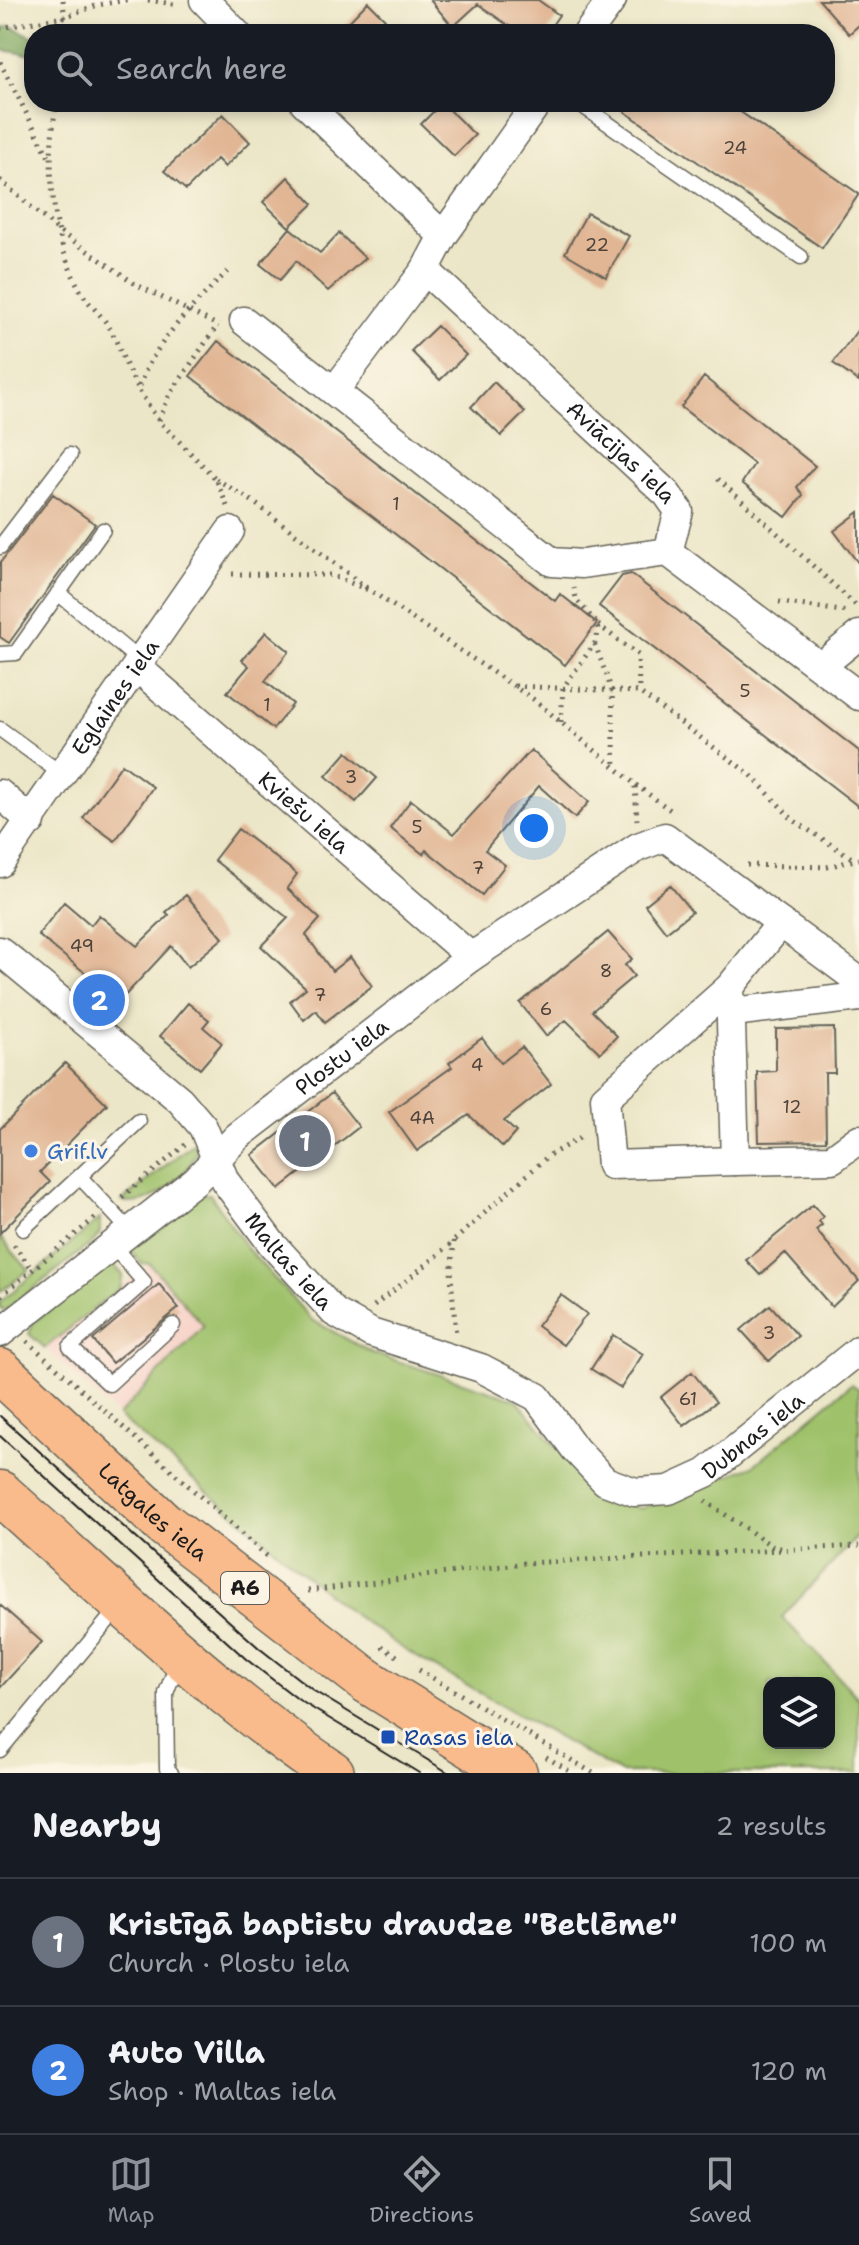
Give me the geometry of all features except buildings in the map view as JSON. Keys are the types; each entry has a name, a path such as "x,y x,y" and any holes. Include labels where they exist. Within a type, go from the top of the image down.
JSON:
{"highway":[{"name":"Latgales iela","path":"0,1371 188,1543 367,1681 529,1764"},
{"path":"0,1493 121,1604 268,1730 332,1773"}],"street":[{"path":"594,24 611,0"},
{"path":"197,3 224,24"},
{"path":"314,112 443,236"},
{"path":"335,390 425,270 443,236 531,112"},
{"name":"Aviācijas iela","path":"425,270 667,494 679,511 668,552"},
{"path":"231,323 335,390 552,562 571,563 668,552 859,696"},
{"name":"Eglaines iela","path":"0,863 230,531"},
{"path":"821,666 859,635"},
{"name":"Kviešu iela","path":"138,668 471,957"},
{"path":"0,794 31,821"},
{"name":"Plostu iela","path":"5,1329 196,1180 238,1136 471,957 638,847 665,837 781,923"},
{"path":"859,981 781,923 731,1000 605,1098 611,1165 832,1159 859,1139"},
{"name":"Maltas iela","path":"0,951 180,1100 203,1127 225,1181 272,1244 318,1297 351,1323 461,1362 537,1397 575,1449 605,1481 635,1492"},
{"path":"731,1000 859,997"},
{"path":"731,1000 735,1161"},
{"name":"Dubnas iela","path":"635,1492 669,1490 706,1473 859,1350"}],"lane":[{"path":"591,112 801,257"},
{"path":"0,547 70,455"},
{"path":"0,654 16,653 103,530"},
{"path":"58,593 129,652 138,668"},
{"path":"0,729 63,775"},
{"path":"23,1229 139,1121"},
{"path":"80,1177 122,1239 144,1282 70,1347 109,1384 173,1325"},
{"path":"0,1750 121,1604"},
{"path":"171,1773 167,1769 166,1693 181,1655"}],"path":[{"path":"63,0 65,24"},
{"path":"0,28 64,17 98,5 127,0"},
{"path":"148,0 197,3"},
{"path":"0,62 24,109"},
{"path":"26,112 51,161"},
{"path":"56,112 51,161 60,232 79,288 111,329 138,389 159,421 216,479 264,509 371,591 514,686 635,784 638,847"},
{"path":"0,180 60,232 137,285 188,311 231,323 170,394 159,421"},
{"path":"138,389 147,365 188,311 231,268"},
{"path":"216,479 227,503 230,531"},
{"path":"718,479 859,611"},
{"path":"571,563 576,599 598,625 638,655 639,692"},
{"path":"199,574 330,575 371,591"},
{"path":"723,593 859,611"},
{"path":"561,722 563,688 595,644 598,625"},
{"path":"595,644 612,691 615,768"},
{"path":"514,686 639,692 751,775 793,820 857,859"},
{"path":"734,865 827,867 857,859"},
{"path":"351,1323 454,1240 548,1156 574,1139 608,1129"},
{"path":"454,1240 451,1276 453,1314 461,1362"},
{"path":"5,1329 275,1568 142,1456"},
{"path":"669,1490 704,1500 772,1546 789,1551"},
{"path":"307,1591 525,1563 859,1546"},
{"path":"297,1583 318,1600"},
{"path":"297,1592 309,1602"},
{"path":"380,1644 593,1773"},
{"path":"378,1652 402,1668"},
{"path":"414,1676 439,1692"},
{"path":"529,1764 573,1773"}],"shaded area":[{"path":"150,1264 205,1325 118,1416 45,1348"}],"green space":[{"path":"10,26 24,32 24,54 0,50 0,29"},
{"path":"197,1140 191,1163 171,1186 145,1200 133,1203 122,1201"},
{"path":"210,1194 246,1247 312,1320 372,1353 516,1399 587,1483 640,1509 753,1466 851,1384 859,1389 859,1535 782,1617 859,1699 859,1773 620,1773 408,1652 347,1610 118,1416 204,1326 150,1264 141,1263 129,1247 191,1195"},
{"path":"100,1219 100,1233 94,1241 10,1307 4,1311 0,1308 0,1302"},
{"path":"0,1237 29,1270 0,1292"},
{"path":"113,1264 123,1275 120,1288 45,1348 29,1334 33,1323 101,1267"}],"tram line":[{"path":"0,1416 259,1648 314,1691 449,1773"},
{"path":"0,1436 246,1659 299,1700 419,1773"}],"place":[{"name":"Auto Villa","path":"99,1000"},
{"name":"Kristīgā baptistu draudze \"Betlēme\"","path":"305,1141"},
{"name":"Grif.lv","path":"31,1151"},
{"name":"Rasas iela","path":"388,1737"}]}
